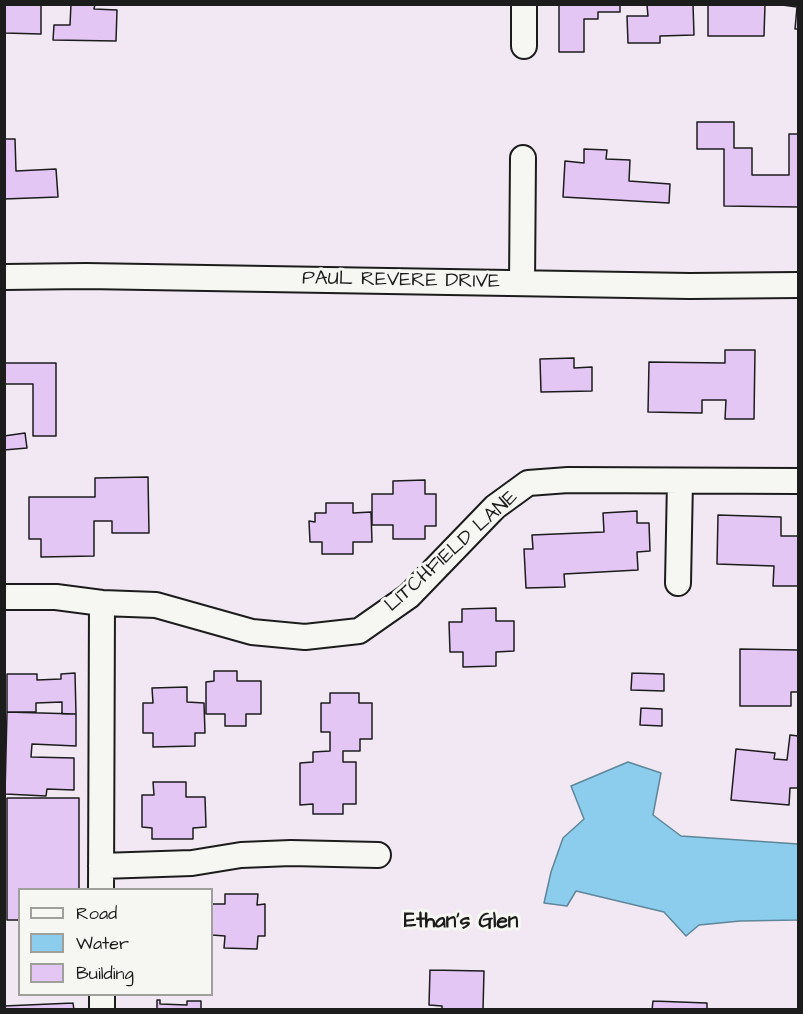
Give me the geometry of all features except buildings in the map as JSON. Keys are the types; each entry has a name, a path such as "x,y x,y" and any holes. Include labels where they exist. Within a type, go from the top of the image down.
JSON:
{"street":[{"path":"524,4 524,46"},
{"path":"522,283 523,158"},
{"name":"PAUL REVERE DRIVE","path":"4,277 86,276 690,286 798,285"},
{"name":"LITCHFIELD LANE","path":"4,597 56,597 102,603 156,605 252,632 305,637 359,631 409,596 495,507 528,483 568,480 798,481"},
{"path":"678,583 680,481"},
{"path":"102,603 101,878 241,855 378,855"}],"water":[{"path":"628,762 661,773 653,815 681,836 798,844 798,920 740,921 699,925 686,936 664,912 576,891 567,906 544,903 551,872 563,838 584,819 571,786"}],"district":[{"name":"Ethan's Glen","path":"461,923"}]}
